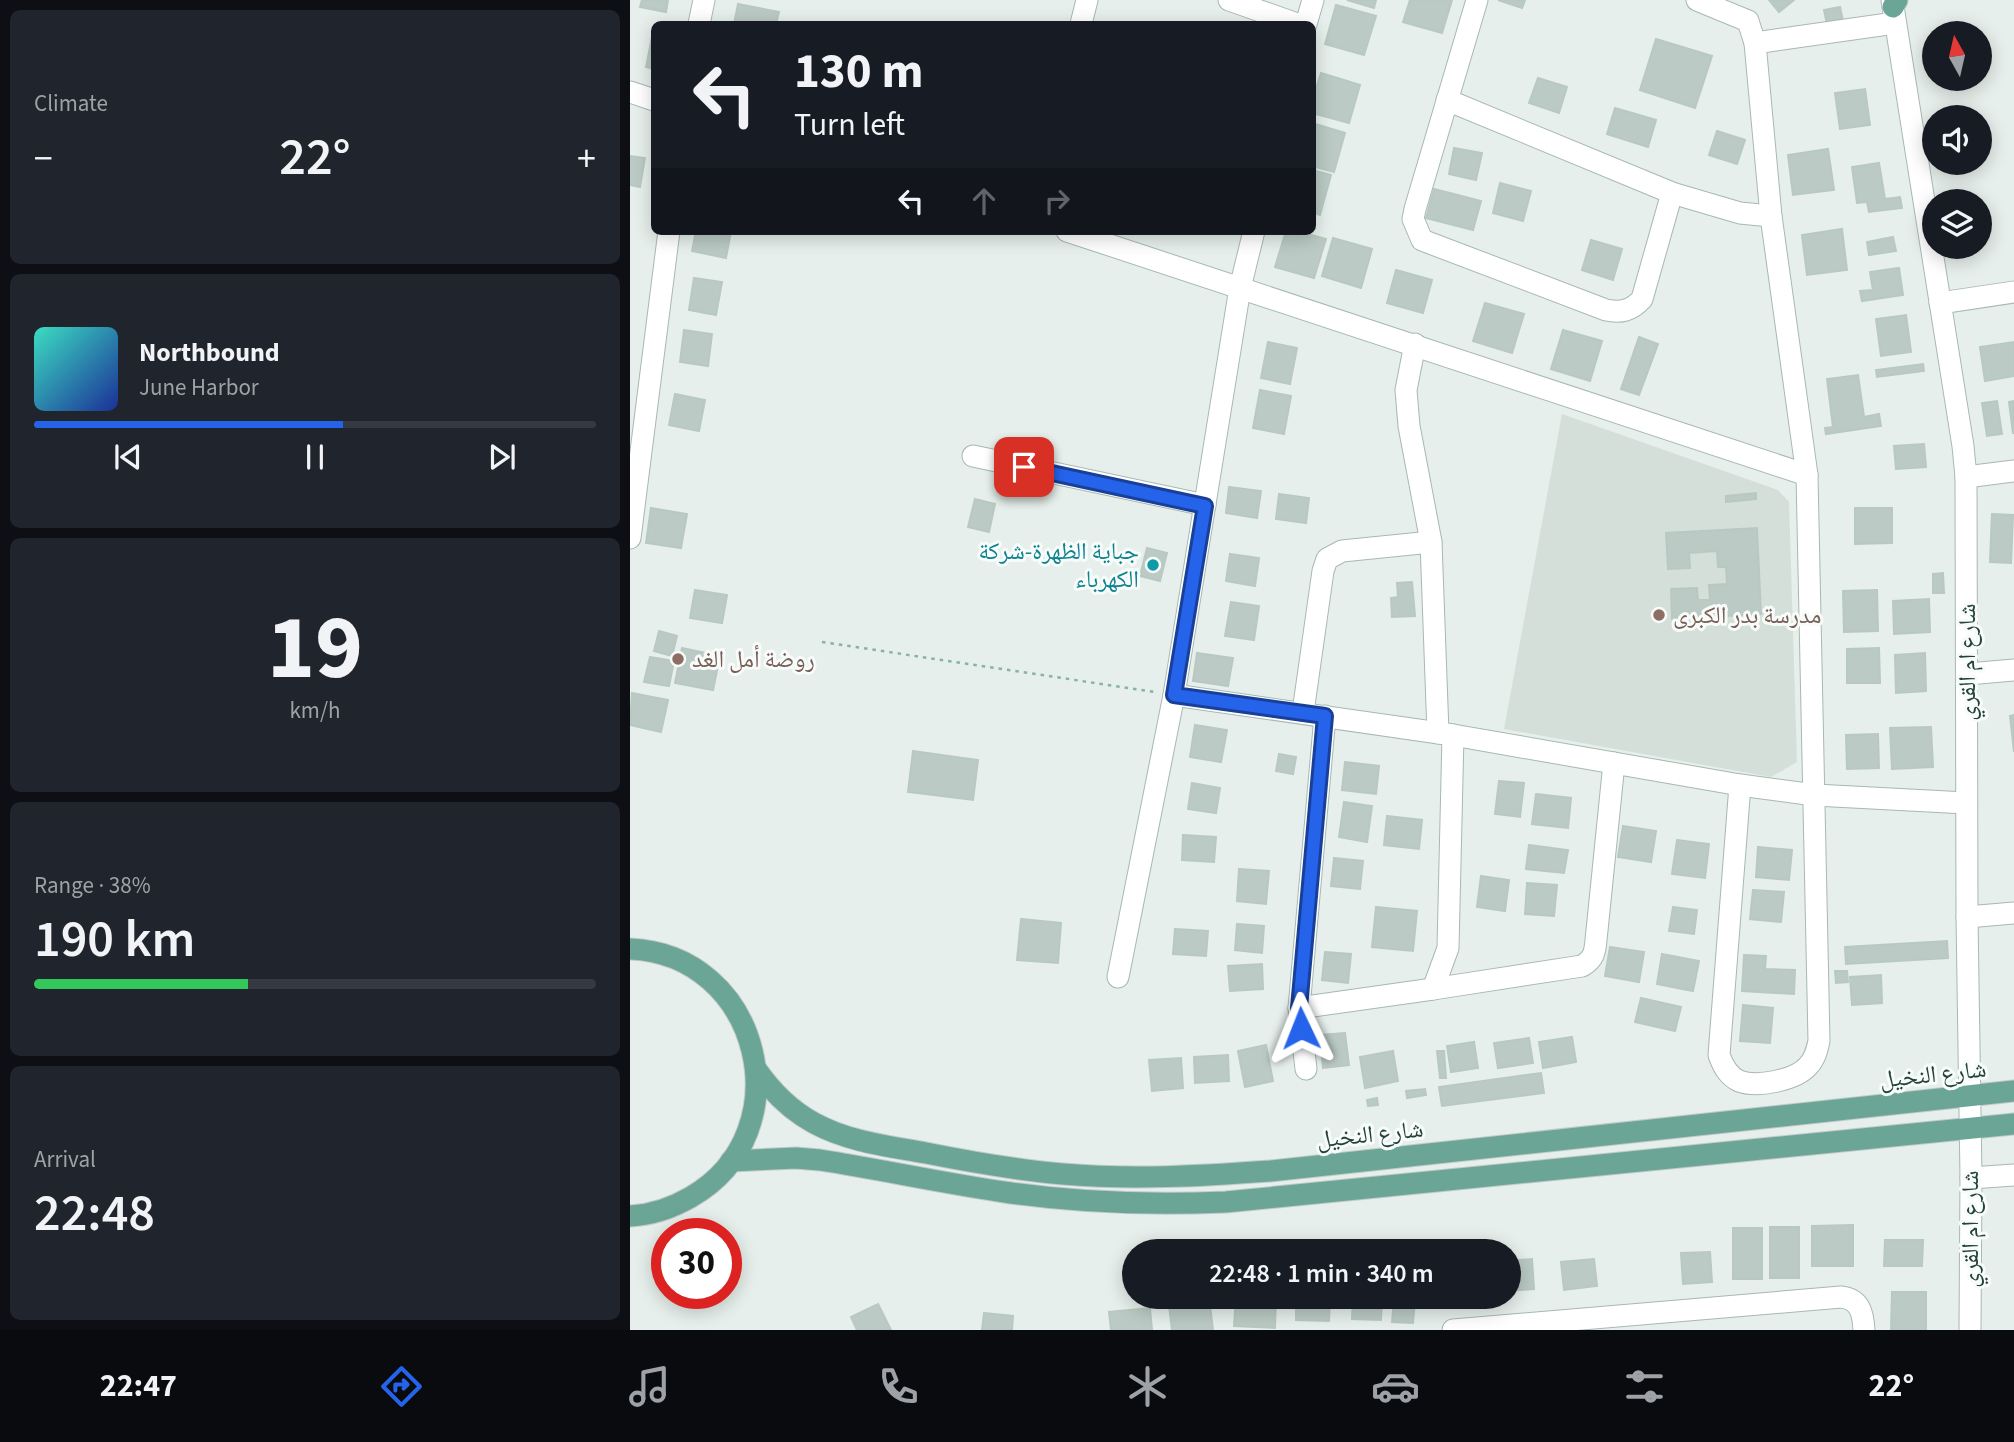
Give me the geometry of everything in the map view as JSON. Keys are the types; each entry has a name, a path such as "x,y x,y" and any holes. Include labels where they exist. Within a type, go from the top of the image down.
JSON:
{"main road":[{"path":"630,949 666,956 690,967 712,982 729,1000 742,1021 752,1045 757,1069 757,1094 752,1118 744,1140 731,1161 699,1192 679,1203 658,1211 630,1216"},
{"name":"شارع النخيل","path":"757,1069 771,1091 791,1108 825,1128 862,1142 976,1163 1062,1174 1121,1177 1193,1177 1270,1171 2014,1091"},
{"path":"731,1161 796,1158 820,1160 1012,1193 1127,1203 1175,1204 1226,1202 2014,1124"}],"street":[{"path":"700,21 704,0"},
{"path":"1082,21 1087,0"},
{"path":"1229,0 1288,21"},
{"path":"1307,21 1313,0"},
{"path":"1477,0 1413,219 1422,240 1606,310 1623,312 1635,307 1642,299 1672,193"},
{"path":"1697,0 1748,21 1755,43 1771,216 1807,475 1819,1041 1818,1050 1808,1066 1793,1077 1748,1083 1726,1071 1719,1047 1740,785"},
{"path":"1755,43 1894,8"},
{"name":"شارع ام القري","path":"1894,8 1966,477 1970,1330"},
{"path":"630,92 651,99"},
{"path":"1447,100 1672,193 1740,213 1771,216"},
{"path":"630,538 668,235"},
{"path":"1079,235 1807,475"},
{"path":"1118,977 1174,695 1240,288 1253,235"},
{"path":"1940,303 2014,292"},
{"path":"1415,344 1406,390 1407,408 1431,542 1445,734 1448,948 1433,989"},
{"path":"973,456 1205,506"},
{"path":"1966,477 2014,471"},
{"path":"1303,712 1327,559 1342,551 1431,542"},
{"path":"1968,674 2014,670"},
{"path":"1174,695 1445,734 1740,785 1815,795 1966,803"},
{"path":"1306,1069 1299,1008 1325,716"},
{"path":"1299,1008 1583,966 1589,962 1595,947 1614,762"},
{"path":"1967,917 2014,912"},
{"path":"1971,1178 2014,1175"},
{"path":"1453,1330 1686,1319 1851,1298 1863,1314 1864,1330"}],"path":[{"path":"822,642 1174,695"}],"shaded area":[{"name":"مدرسة بدر الكبرى","path":"1562,414 1778,490 1789,502 1797,762 1771,777 1504,729"}],"building":[{"path":"642,0 668,0 666,12 640,7"},
{"path":"1347,0 1376,0 1374,8"},
{"path":"1410,0 1452,0 1442,33 1403,22"},
{"path":"1498,0 1525,0 1522,8"},
{"path":"1769,0 1794,0 1779,12"},
{"path":"738,4 779,12 777,21 735,21"},
{"path":"1336,5 1376,16 1364,55 1325,44"},
{"path":"1840,7 1843,21 1827,24 1824,10"},
{"path":"1656,39 1712,56 1695,108 1640,90"},
{"path":"651,42 651,68 646,67"},
{"path":"1321,73 1360,85 1349,123 1316,114 1316,89"},
{"path":"1538,78 1567,87 1559,113 1529,103"},
{"path":"1865,89 1870,125 1840,129 1835,93"},
{"path":"1615,108 1656,120 1648,147 1607,134"},
{"path":"1316,124 1345,133 1334,172 1316,167"},
{"path":"1717,131 1745,140 1737,164 1709,155"},
{"path":"1454,148 1482,153 1476,180 1449,174"},
{"path":"1828,149 1834,190 1793,195 1788,155"},
{"path":"630,156 645,158 640,187 630,185"},
{"path":"1879,163 1885,199 1900,197 1902,208 1869,212 1867,202 1857,203 1852,167"},
{"path":"1316,171 1331,175 1320,215 1316,214"},
{"path":"1500,183 1531,191 1523,221 1493,213"},
{"path":"1434,189 1481,201 1473,230 1426,218"},
{"path":"1842,229 1847,270 1807,275 1802,235"},
{"path":"695,235 730,235 726,258 692,251"},
{"path":"1285,235 1312,235 1326,239 1314,278 1275,267"},
{"path":"1893,237 1896,251 1869,255 1867,242"},
{"path":"1333,238 1372,249 1361,288 1322,276"},
{"path":"1591,240 1622,249 1613,280 1582,270"},
{"path":"1899,268 1903,295 1862,301 1860,291 1873,290 1870,272"},
{"path":"1396,270 1432,280 1423,313 1387,303"},
{"path":"694,278 722,282 716,315 689,310"},
{"path":"1485,303 1524,314 1512,353 1473,341"},
{"path":"1906,315 1911,352 1881,356 1876,319"},
{"path":"684,330 712,334 708,366 680,362"},
{"path":"1563,330 1602,341 1590,381 1551,369"},
{"path":"1639,337 1658,344 1639,395 1621,389"},
{"path":"1268,342 1297,348 1290,384 1261,378"},
{"path":"2014,342 2014,376 1985,381 1980,347"},
{"path":"1923,364 1924,371 1877,377 1876,370"},
{"path":"1858,375 1864,417 1879,414 1881,426 1826,434 1825,428 1833,427 1827,379"},
{"path":"1260,390 1291,396 1284,434 1253,428"},
{"path":"675,394 705,400 699,431 669,425"},
{"path":"1997,401 2002,434 1987,436 1982,403"},
{"path":"2014,401 2014,433 2013,433 2009,402"},
{"path":"1924,444 1926,467 1896,469 1894,446"},
{"path":"1229,487 1261,491 1257,518 1226,513"},
{"path":"1756,493 1756,499 1726,502 1726,496"},
{"path":"1279,494 1309,498 1306,523 1276,519"},
{"path":"975,499 995,504 989,532 968,527"},
{"path":"651,508 687,514 681,548 646,543"},
{"path":"1855,508 1892,508 1892,543 1855,544"},
{"path":"1992,514 2013,515 2011,563 1990,562"},
{"path":"1757,528 1761,614 1672,619 1671,589 1697,588 1698,600 1710,600 1709,585 1727,584 1726,567 1718,567 1717,551 1689,553 1690,568 1668,569 1666,533"},
{"name":"جباية الظهرة-شركة الكهرباء","path":"1147,548 1167,553 1160,581 1140,576"},
{"path":"1230,554 1259,558 1255,586 1226,581"},
{"path":"1943,573 1944,593 1933,593 1933,574"},
{"path":"1412,582 1415,616 1392,617 1391,598 1398,597 1397,583"},
{"path":"695,590 727,595 722,623 690,618"},
{"path":"1877,590 1878,631 1844,632 1843,591"},
{"path":"1929,599 1930,632 1894,634 1893,601"},
{"path":"1231,602 1259,606 1254,640 1225,636"},
{"path":"659,631 677,636 672,656 654,651"},
{"path":"682,648 720,656 713,690 675,683"},
{"path":"1879,648 1880,683 1847,683 1847,649"},
{"path":"1197,653 1233,658 1228,686 1193,681"},
{"path":"1925,653 1926,691 1896,693 1895,655"},
{"path":"650,657 674,661 669,686 644,682"},
{"path":"632,693 668,700 661,732 630,725"},
{"path":"2014,715 2014,752 2010,716"},
{"path":"1195,725 1227,730 1221,762 1190,757"},
{"path":"1931,727 1933,767 1892,769 1890,728"},
{"path":"1878,734 1879,768 1847,769 1846,735"},
{"path":"913,751 978,760 973,800 908,792"},
{"path":"1279,754 1296,757 1293,774 1276,771"},
{"path":"1345,762 1379,766 1376,794 1342,790"},
{"path":"1499,781 1524,783 1520,817 1495,814"},
{"path":"1192,783 1220,788 1216,813 1188,809"},
{"path":"1536,794 1571,798 1568,828 1532,824"},
{"path":"1344,802 1372,806 1367,842 1339,837"},
{"path":"1387,816 1422,820 1419,849 1384,845"},
{"path":"1623,826 1656,831 1651,862 1618,857"},
{"path":"1183,835 1216,837 1214,862 1182,860"},
{"path":"1677,840 1709,844 1705,878 1672,874"},
{"path":"1529,845 1568,850 1564,873 1526,869"},
{"path":"1758,847 1792,850 1789,880 1756,877"},
{"path":"1334,858 1363,861 1360,889 1331,886"},
{"path":"1239,869 1269,871 1266,904 1237,901"},
{"path":"1481,876 1509,880 1505,911 1477,907"},
{"path":"1527,883 1557,885 1554,916 1525,914"},
{"path":"1753,890 1784,892 1781,922 1750,919"},
{"path":"1376,907 1417,911 1413,951 1372,947"},
{"path":"1673,907 1697,910 1694,934 1669,931"},
{"path":"1021,919 1061,923 1058,963 1017,960"},
{"path":"1237,924 1264,926 1262,953 1235,950"},
{"path":"1175,929 1208,931 1206,956 1173,954"},
{"path":"1947,941 1948,958 1846,964 1845,947"},
{"path":"1610,947 1644,952 1639,982 1605,976"},
{"path":"1325,952 1351,954 1348,983 1322,980"},
{"path":"1662,954 1699,961 1693,991 1657,984"},
{"path":"1744,955 1766,956 1765,969 1795,970 1794,994 1742,991"},
{"path":"1262,964 1263,989 1230,991 1228,966"},
{"path":"1835,971 1847,971 1848,982 1836,983"},
{"path":"1881,975 1882,1003 1852,1005 1850,977"},
{"path":"1641,998 1681,1007 1675,1031 1635,1022"},
{"path":"1743,1005 1773,1008 1770,1043 1740,1041"},
{"path":"1345,1033 1349,1065 1323,1068 1320,1035"},
{"path":"1572,1037 1576,1062 1543,1068 1539,1042"},
{"path":"1529,1038 1533,1063 1498,1068 1494,1043"},
{"path":"1474,1042 1478,1068 1451,1072 1447,1046"},
{"path":"1266,1045 1273,1081 1245,1087 1238,1051"},
{"path":"1393,1051 1398,1081 1365,1088 1360,1057"},
{"path":"1437,1051 1444,1051 1446,1078 1440,1078"},
{"path":"1228,1055 1229,1081 1195,1083 1194,1057"},
{"path":"1181,1058 1183,1088 1152,1091 1149,1060"},
{"path":"1541,1073 1544,1093 1442,1106 1439,1087"},
{"path":"1425,1089 1426,1095 1407,1098 1406,1091"},
{"path":"1377,1098 1378,1105 1368,1106 1367,1100"},
{"path":"1853,1225 1853,1266 1812,1266 1812,1226"},
{"path":"1770,1227 1799,1227 1799,1278 1770,1278"},
{"path":"1733,1228 1762,1228 1762,1279 1733,1279"},
{"path":"1885,1240 1923,1240 1922,1266 1884,1266"},
{"path":"1710,1252 1712,1282 1683,1284 1681,1253"},
{"path":"1532,1259 1534,1289 1521,1290 1521,1260"},
{"path":"1594,1259 1597,1286 1564,1290 1561,1262"},
{"path":"1892,1292 1926,1292 1926,1330 1891,1330"},
{"path":"878,1304 891,1330 857,1330 851,1317"},
{"path":"1150,1309 1152,1330 1111,1330 1109,1312"},
{"path":"1169,1309 1210,1309 1213,1330 1172,1330"},
{"path":"1235,1309 1276,1309 1275,1328 1234,1326"},
{"path":"1296,1309 1330,1309 1329,1321 1296,1320"},
{"path":"1352,1309 1381,1309 1381,1320 1352,1319"},
{"path":"1393,1309 1414,1309 1413,1323 1392,1322"},
{"path":"984,1313 1013,1316 1012,1330 982,1330"}],"place":[{"name":"جباية الظهرة-شركة الكهرباء","path":"1153,565"},
{"name":"مدرسة بدر الكبرى","path":"1659,615"},
{"name":"روضة أمل الغد","path":"678,659"}],"route":[{"path":"1024,467 1205,506 1174,695 1325,716 1299,1008 1301,1028"}]}
